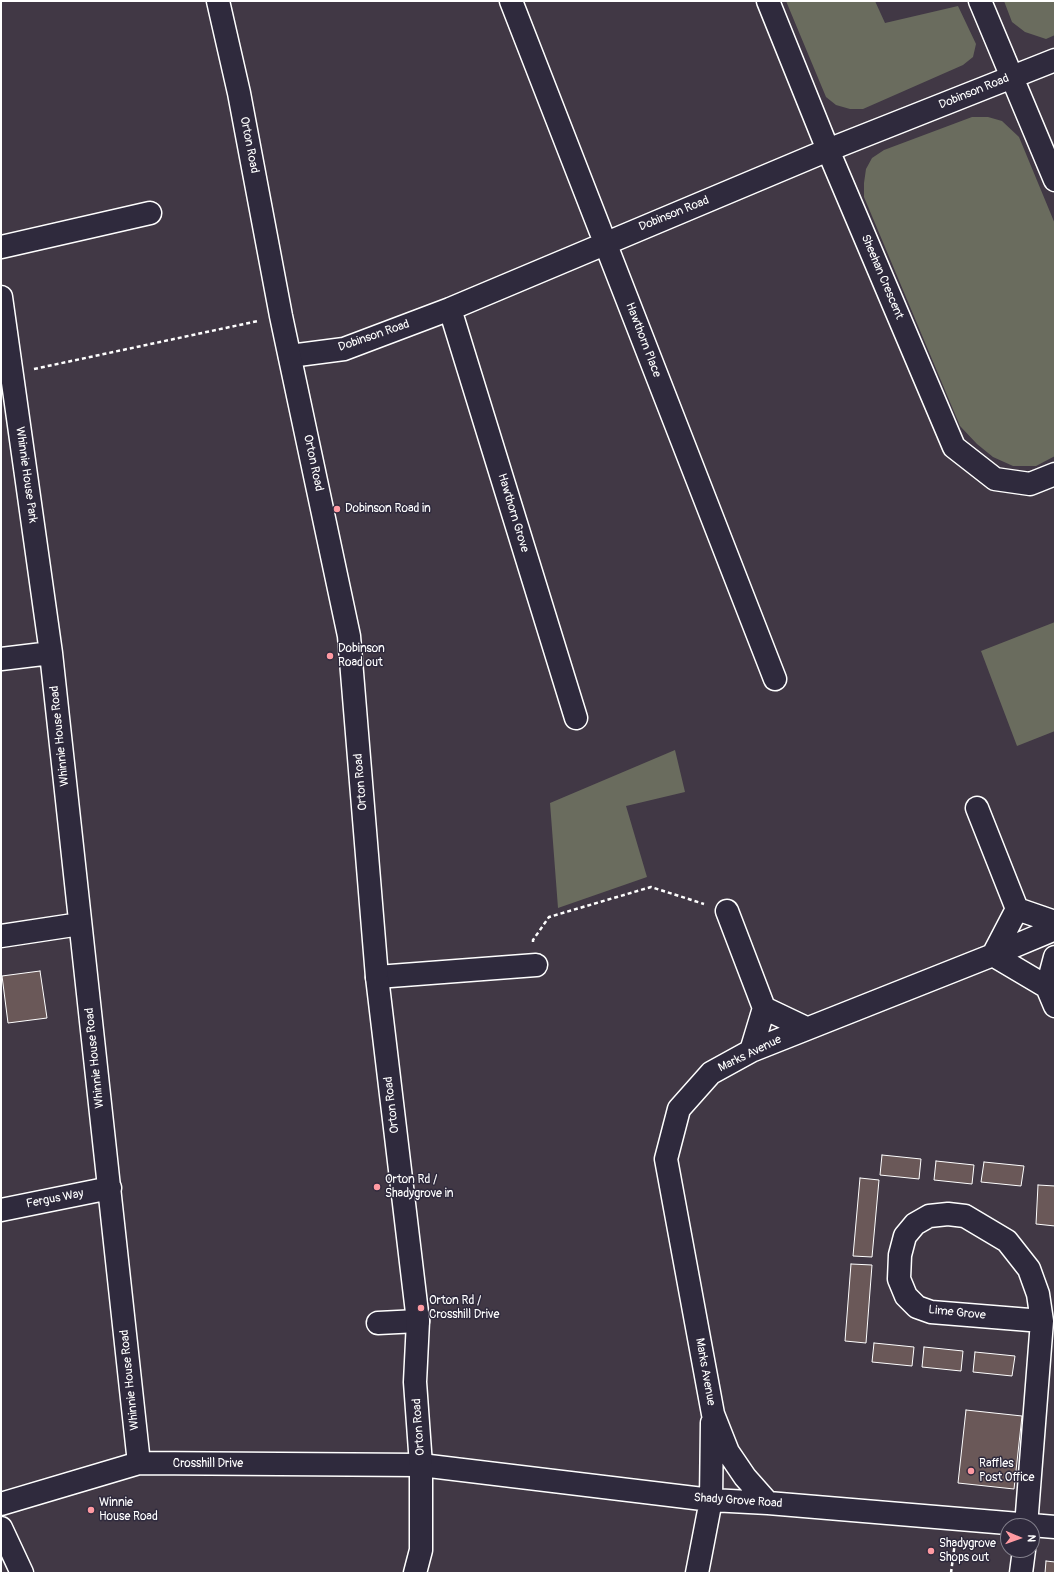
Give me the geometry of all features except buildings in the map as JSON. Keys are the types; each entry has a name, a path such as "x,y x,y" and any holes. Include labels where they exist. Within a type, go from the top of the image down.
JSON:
{"street":[{"name":"Orton Road","path":"218,1 239,93 281,316 350,636 377,977 418,1321 415,1382 421,1465 421,1550 415,1573"},
{"name":"Hawthorn Place","path":"512,1 774,679"},
{"name":"Sheehan Crescent","path":"768,1 828,150 954,447 995,479 1030,484 1055,474"},
{"path":"980,1 1055,180"},
{"name":"Dobinson Road","path":"290,356 344,349 450,309 606,242 828,150 1055,60"},
{"path":"1,247 150,213"},
{"name":"Whinnie House Park","path":"1,297 51,653"},
{"name":"Hawthorn Grove","path":"450,309 576,718"},
{"path":"1,659 51,653"},
{"name":"Whinnie House Road","path":"51,653 139,1463"},
{"path":"977,808 1017,909 993,955 1051,997"},
{"path":"1017,909 1055,922"},
{"path":"727,911 764,1008 751,1051"},
{"path":"1,936 80,924"},
{"name":"Marks Avenue","path":"768,1503 744,1477 728,1452 713,1414 666,1159 679,1109 711,1073 751,1051 1055,929"},
{"path":"1051,997 1055,957"},
{"path":"377,977 536,965"},
{"path":"764,1008 806,1028"},
{"name":"Fergus Way","path":"1,1210 110,1188"},
{"name":"Lime Grove","path":"1027,1518 1042,1321 1038,1294 1029,1269 1007,1241 965,1216 948,1214 929,1216 914,1224 905,1236 900,1255 899,1279 906,1296 917,1308 931,1312 1042,1321"},
{"path":"378,1323 418,1321"},
{"name":"Marks Avenue","path":"697,1573 710,1500 713,1414"},
{"name":"Crosshill Drive","path":"1,1504 139,1463 421,1465"},
{"name":"Shady Grove Road","path":"421,1465 710,1500 768,1503 1000,1522"},
{"name":"Shady Grove Road","path":"1040,1526 1055,1527"},
{"path":"1,1528 22,1573"},
{"path":"1021,1573 1023,1558"}],"path":[{"path":"12,374 281,316"},
{"path":"536,965 533,940 549,917 651,887 727,911"},
{"path":"951,1573 958,1518"}],"green space":[{"path":"786,1 875,1 885,23 958,6 976,44 973,57 963,65 863,109 850,109 836,105 826,97"},
{"path":"1004,1 1055,1 1055,35 1046,39 1025,32 1012,22"},
{"path":"972,117 988,117 1002,121 1019,137 1055,224 1055,456 1036,466 1013,466 993,457 977,444 960,426 864,197 866,169 872,158 884,150"},
{"path":"1055,622 1055,731 1017,746 981,651"},
{"path":"675,750 685,792 626,806 647,877 558,908 550,803"}],"place":[{"name":"Dobinson Road in","path":"337,509"},
{"name":"Dobinson Road out","path":"330,656"},
{"name":"Orton Rd / Shadygrove in","path":"377,1187"},
{"name":"Orton Rd / Crosshill Drive","path":"421,1308"},
{"name":"Raffles Post Office","path":"971,1471"},
{"name":"Winnie House Road","path":"91,1510"},
{"name":"Shadygrove Shops out","path":"931,1551"}]}
